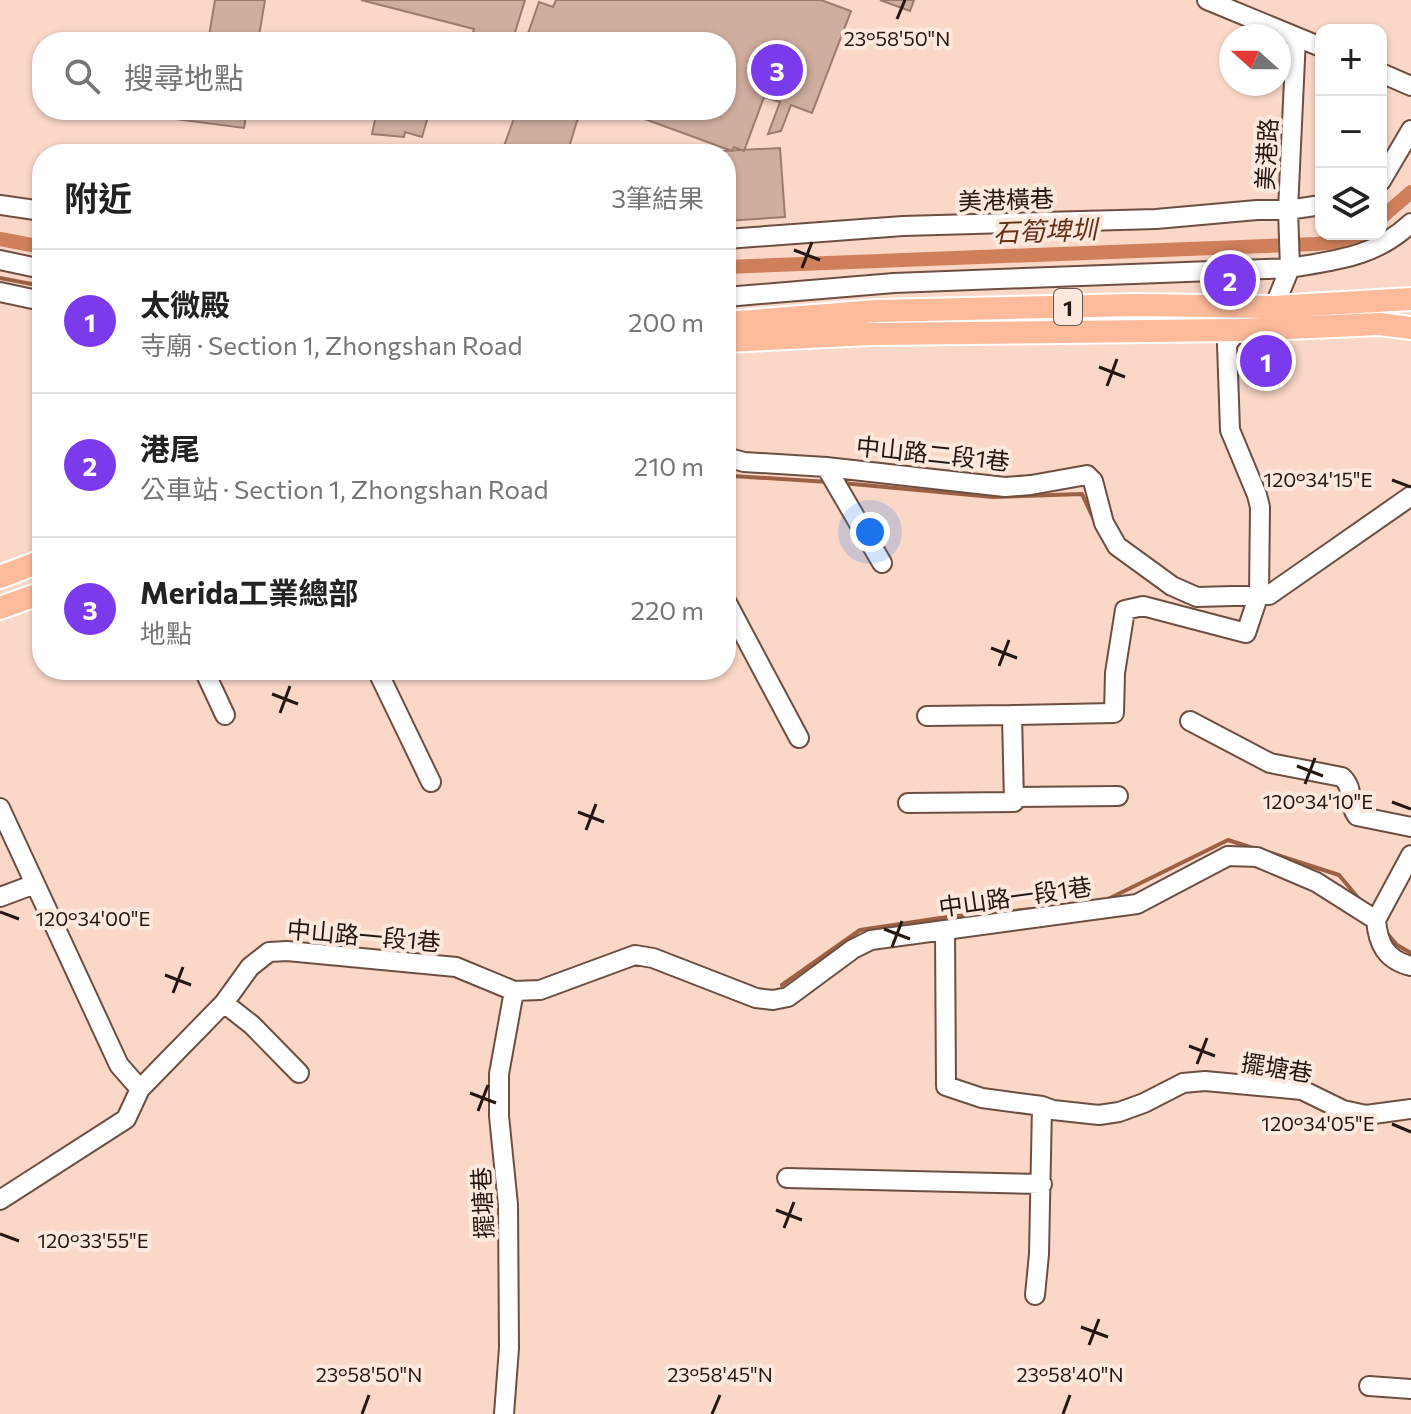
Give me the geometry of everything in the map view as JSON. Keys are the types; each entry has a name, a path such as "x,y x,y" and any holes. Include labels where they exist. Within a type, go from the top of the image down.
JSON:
{"main road":[{"name":"1","path":"736,322 877,311 1136,305 1274,307 1411,299"},
{"name":"1","path":"736,341 870,334 1238,330 1380,324 1411,328"},
{"path":"0,577 32,565"},
{"path":"0,608 32,597"}],"street":[{"path":"1208,0 1315,45"},
{"name":"美港路","path":"1290,263 1288,218 1296,37"},
{"path":"1387,76 1411,86"},
{"path":"1387,171 1411,130"},
{"path":"0,205 32,210"},
{"name":"美港橫巷","path":"736,238 903,226 1156,219 1257,210 1288,218 1315,207"},
{"path":"736,296 894,283 1355,257 1394,239 1411,223"},
{"path":"0,260 32,267"},
{"path":"927,716 1114,713 1115,673 1125,610 1143,606 1246,633 1259,594 1260,507 1230,430 1227,344 1238,330 1274,307 1290,263"},
{"path":"0,292 32,299"},
{"name":"中山路二段1巷","path":"736,460 1005,487 1087,475 1093,481 1104,523 1117,546 1172,586 1197,597 1249,597 1259,594"},
{"name":"中山路二段1巷","path":"826,467 882,563"},
{"path":"1259,594 1269,595 1411,496"},
{"path":"736,620 799,738"},
{"path":"209,680 225,715"},
{"path":"382,680 431,782"},
{"path":"908,803 1014,802 1012,715"},
{"path":"1190,721 1270,763 1342,777 1351,789 1351,808 1357,816 1411,827"},
{"path":"1013,797 1118,796"},
{"path":"0,808 119,1065 140,1089"},
{"path":"1411,855 1376,920 1380,944 1388,956 1411,966"},
{"name":"中山路一段1巷","path":"0,1200 126,1119 140,1089 224,1003 250,967 269,952 287,951 456,967 514,991 540,990 635,955 653,958 756,998 773,1000 788,997 853,949 871,940 1137,904 1228,856 1257,857 1316,882 1376,920"},
{"path":"0,897 35,884"},
{"name":"擺塘巷","path":"945,931 946,1086 982,1098 1099,1115 1119,1112 1183,1083 1205,1081 1302,1090 1343,1110 1366,1115 1411,1109"},
{"name":"擺塘巷","path":"504,1414 509,1348 508,1205 499,1116 499,1074 514,991"},
{"path":"224,1003 252,1025 299,1073"},
{"path":"1035,1295 1042,1184 1042,1106"},
{"path":"787,1178 1042,1184"},
{"path":"1369,1386 1411,1389"}],"building":[{"path":"215,0 265,0 260,32 210,32"},
{"path":"361,0 525,0 515,32 473,32 474,29"},
{"path":"556,0 821,0 851,11 812,113 791,105 781,131 768,134 780,102 764,97 744,151 736,148 736,144 713,144 647,120 736,120 736,32 528,32 539,2 553,7"},
{"path":"880,0 914,0 910,11"},
{"path":"183,120 245,120 244,128"},
{"path":"375,120 427,120 422,137 405,132 404,137 372,134"},
{"path":"513,120 578,120 570,144 505,144"},
{"path":"780,148 785,217 736,220 736,150"},
{"path":"1260,344 1273,345 1271,378 1258,377"}],"waterway":[{"name":"石筍埤圳","path":"1387,213 1411,192"},
{"name":"石筍埤圳","path":"0,239 32,245"},
{"name":"石筍埤圳","path":"736,267 1357,240"},
{"path":"0,278 32,284"},
{"path":"736,476 829,482"},
{"path":"842,483 993,497 1082,494 1095,522"},
{"path":"1104,901 1228,840 1256,849"},
{"path":"1268,852 1339,875 1360,900"},
{"path":"782,985 860,930 947,917 1044,908"},
{"path":"1386,932 1397,945 1411,953"}],"place":[{"name":"Merida工業總部","path":"777,70"},
{"name":"港尾","path":"1230,280"},
{"name":"太微殿","path":"1266,361"}]}
